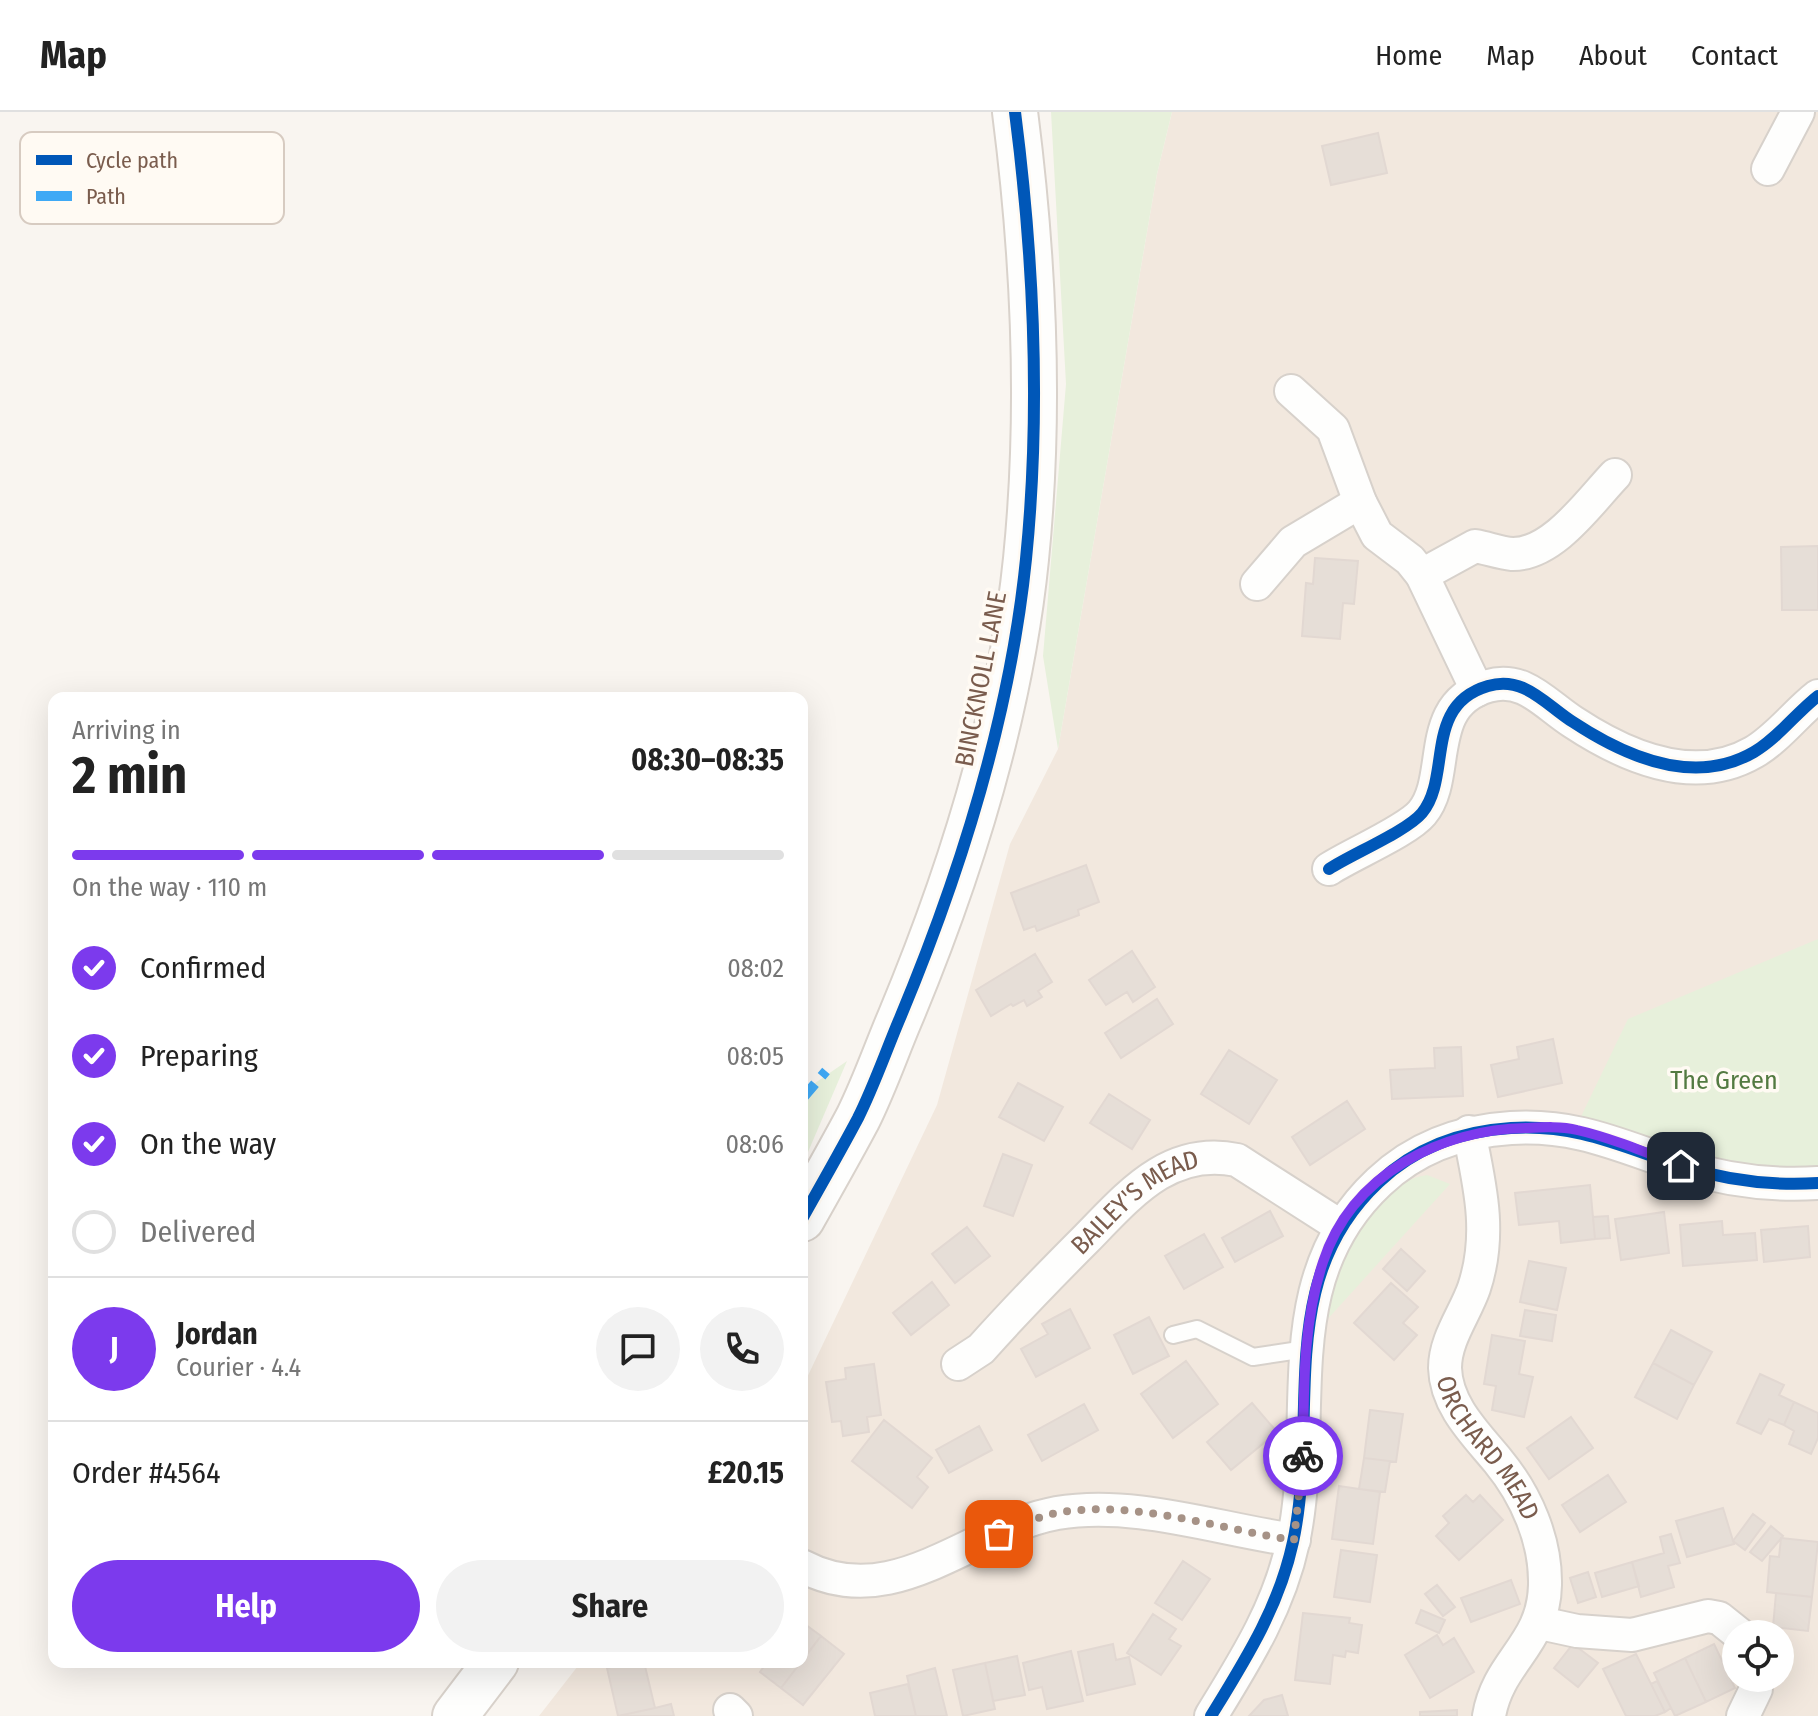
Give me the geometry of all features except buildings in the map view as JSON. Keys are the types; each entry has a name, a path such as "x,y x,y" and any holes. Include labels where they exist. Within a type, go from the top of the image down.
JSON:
{"street":[{"name":"BINCKNOLL LANE","path":"808,1208 859,1116 930,947 985,775 1007,674 1026,561 1034,384 1034,310 1015,112"},
{"path":"1768,169 1798,112"},
{"path":"1291,391 1333,429 1360,502 1377,535 1410,560 1422,575 1477,690"},
{"path":"1422,575 1475,546 1514,554 1535,548 1573,519 1615,475"},
{"path":"1257,584 1293,542 1360,502"},
{"path":"1329,869 1420,815 1434,788 1439,741 1449,718 1477,690 1503,683 1517,686 1534,692 1570,721 1642,760 1712,767 1755,751 1818,696"},
{"path":"1211,1716 1266,1625 1283,1586 1301,1498 1306,1349 1318,1281 1340,1226 1392,1170 1416,1153 1469,1132 1513,1128 1575,1129 1705,1172 1767,1184 1818,1183"},
{"name":"ORCHARD MEAD","path":"1469,1132 1481,1192 1486,1242 1472,1292 1447,1352 1445,1370 1460,1413 1511,1478 1531,1516 1544,1572 1540,1623"},
{"name":"BAILEY'S MEAD","path":"958,1364 981,1349 1122,1200 1158,1172 1181,1161 1218,1156 1237,1160 1340,1226"},
{"path":"808,1569 848,1581 878,1580 951,1558 999,1534 1055,1513 1091,1511 1166,1517 1294,1540"},
{"path":"1489,1716 1499,1682 1540,1623 1577,1631 1632,1635 1708,1616 1722,1620"},
{"path":"455,1716 491,1668"},
{"path":"1743,1716 1755,1692"}],"lane":[{"path":"1173,1335 1197,1329 1253,1357 1306,1349"}],"shaded area":[{"path":"1172,112 1818,112 1818,1716 539,1716 576,1668 808,1668 808,1375 937,1105 1010,844 1058,749 1157,174"}],"green space":[{"path":"1051,112 1172,112 1157,174 1058,749 1043,656 1066,384"},
{"name":"The Green","path":"1818,939 1818,1183 1575,1129 1628,1019"},
{"path":"847,1061 808,1152 808,1088"},
{"path":"1427,1175 1450,1184 1325,1322 1343,1258 1358,1231 1396,1189"}],"marked path":[{"path":"808,1092 826,1071"}],"cycle path":[{"path":"808,1208 864,1106 922,963 980,793 1008,677 1026,559 1034,391 1031,279 1015,112"},
{"path":"1329,869 1392,835 1422,813 1431,798 1446,725 1454,709 1468,695 1488,686 1501,684 1524,688 1615,746 1638,756 1684,767 1708,767 1754,752 1818,696"},
{"path":"1211,1716 1249,1653 1270,1611 1287,1566 1300,1494 1306,1352 1312,1306 1325,1262 1346,1221 1379,1182 1408,1159 1457,1137 1493,1130 1535,1128 1557,1129 1598,1138 1714,1175 1766,1183 1818,1183"}],"way so far":[{"path":"999,1534 1055,1513 1091,1511 1166,1517 1294,1540 1301,1498 1303,1456"}],"route":[{"path":"1303,1456 1308,1325 1323,1260 1340,1226 1354,1207 1392,1170 1416,1153 1469,1132 1548,1127 1575,1129 1681,1166"}]}
